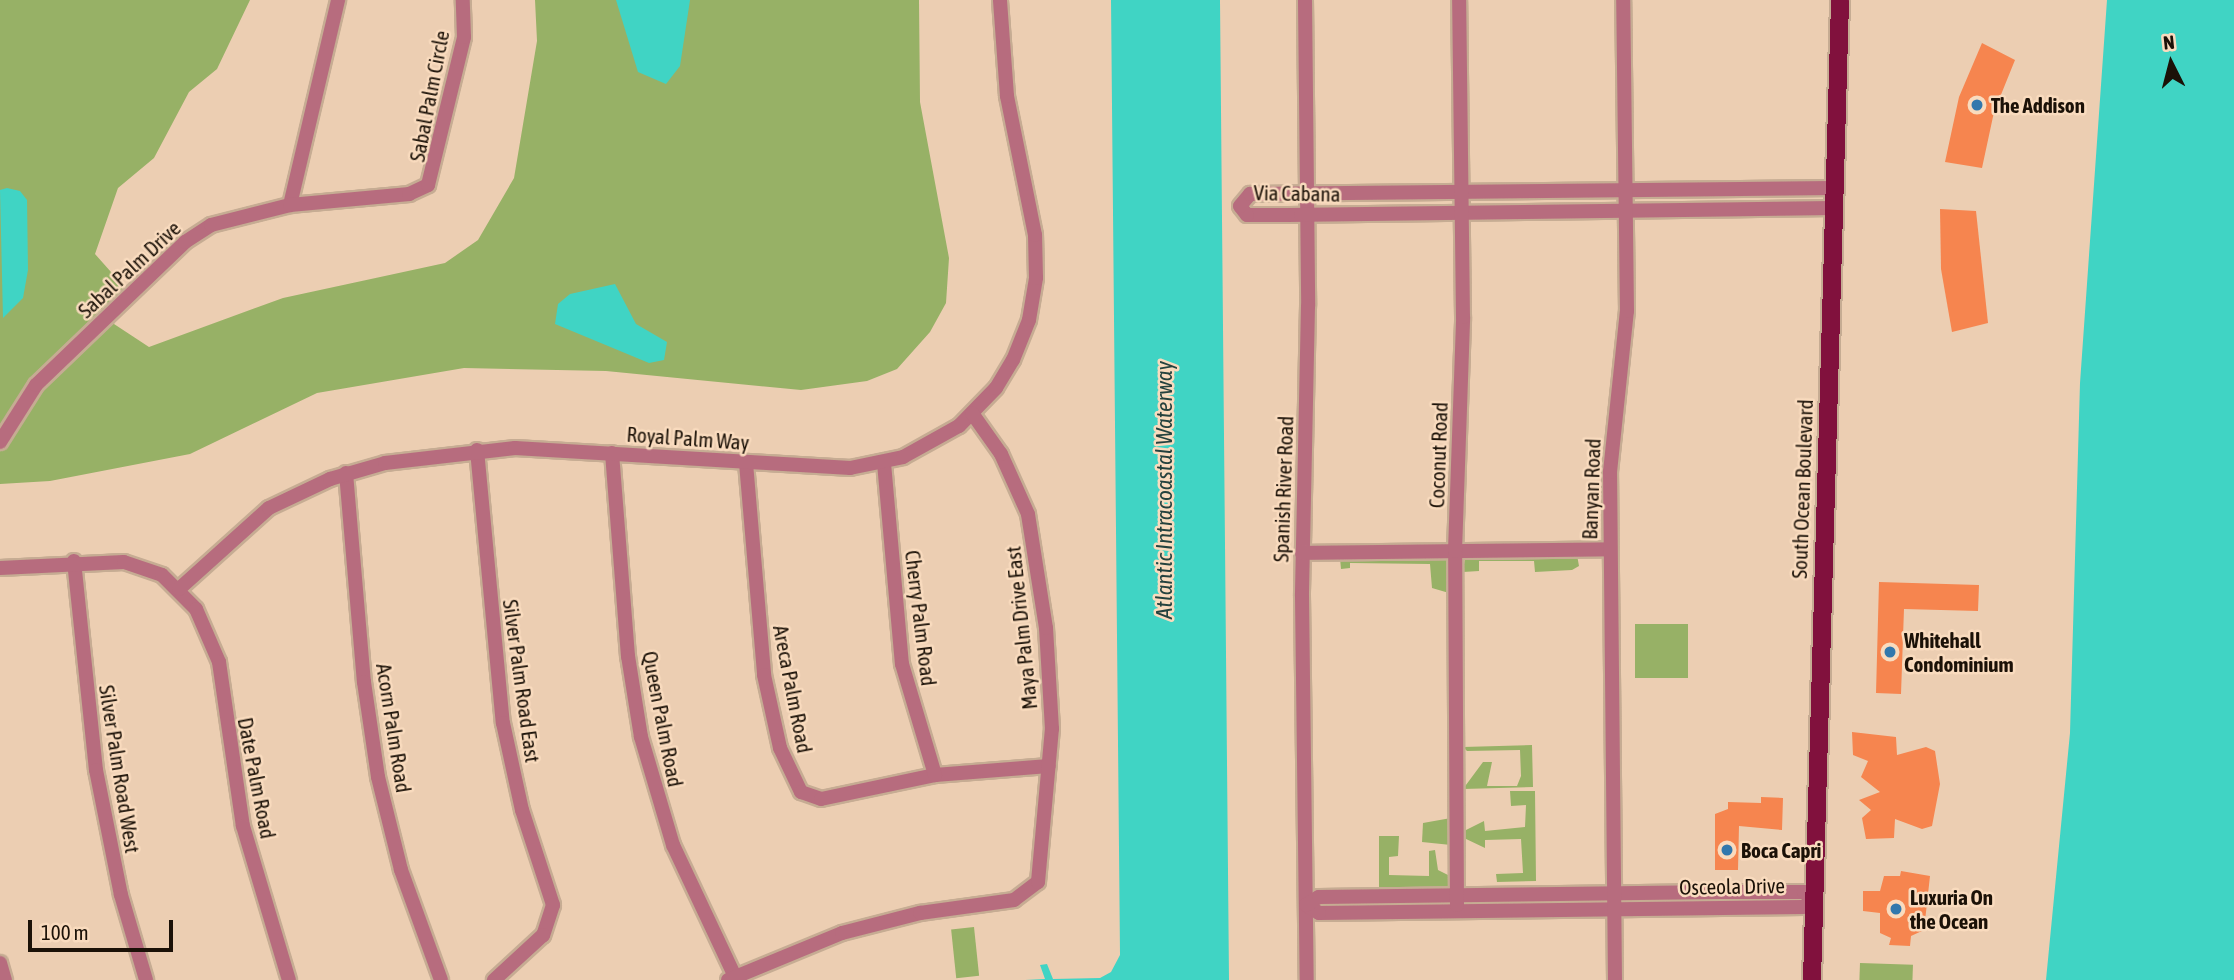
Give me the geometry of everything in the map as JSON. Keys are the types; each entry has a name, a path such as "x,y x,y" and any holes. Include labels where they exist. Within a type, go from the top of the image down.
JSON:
{"main road":[{"name":"South Ocean Boulevard","path":"1812,980 1840,0"}],"street":[{"path":"290,205 338,0"},
{"name":"Sabal Palm Circle","path":"290,205 409,194 428,184 435,176 464,37 463,0"},
{"name":"Royal Palm Way","path":"179,589 261,514 346,473 477,450 612,453 829,469 884,463 941,438 972,413 1013,360 1029,320 1036,278 1035,235 1007,96 1000,0"},
{"name":"Spanish River Road","path":"1305,0 1308,215 1302,553 1307,980"},
{"name":"Coconut Road","path":"1457,903 1455,551 1462,213 1459,0"},
{"name":"Banyan Road","path":"1615,980 1610,549 1611,460 1626,346 1623,0"},
{"name":"Via Cabana","path":"1833,188 1250,194 1240,206 1247,215 1833,208"},
{"name":"Sabal Palm Drive","path":"0,442 36,386 185,242 239,214 290,205"},
{"name":"Maya Palm Drive East","path":"732,978 881,922 1014,900 1030,893 1041,872 1052,679 1028,514 1001,454 972,413"},
{"name":"Silver Palm Road East","path":"477,450 503,723 553,912 543,935 494,980"},
{"name":"Queen Palm Road","path":"612,453 628,656 641,737 673,845 732,978"},
{"name":"Areca Palm Road","path":"746,463 764,676 793,785 821,799 935,775 1049,766"},
{"name":"Cherry Palm Road","path":"884,463 902,664 935,775"},
{"name":"Acorn Palm Road","path":"346,473 364,682 378,777 401,870 441,980"},
{"path":"1302,553 1610,549"},
{"path":"0,568 74,561 135,564 179,589"},
{"name":"Silver Palm Road West","path":"74,561 102,809 146,980"},
{"name":"Date Palm Road","path":"179,589 213,642 243,826 289,980"},
{"name":"Osceola Drive","path":"1306,905 1319,897 1457,903 1614,901 1804,892 1814,900"},
{"path":"0,963 5,980"}],"green space":[{"path":"0,0 250,0 217,69 189,92 154,158 118,188 95,254 127,290 114,324 149,347 283,298 445,263 478,240 514,178 537,41 535,0 919,0 920,102 949,258 946,303 930,332 897,369 867,381 801,390 606,371 464,368 317,393 190,454 50,481 0,484"},
{"path":"1577,555 1579,566 1572,570 1535,572 1534,561 1479,561 1479,571 1463,572 1465,557"},
{"path":"1444,556 1449,560 1449,593 1432,588 1430,564 1350,563 1350,568 1341,569 1340,558"},
{"path":"1635,624 1688,624 1688,678 1635,678"},
{"path":"1532,745 1533,787 1463,789 1483,762 1492,762 1487,786 1517,786 1521,776 1520,750 1467,751 1463,747"},
{"path":"1510,791 1535,791 1536,881 1497,882 1496,874 1523,873 1521,839 1485,840 1485,848 1464,838 1464,831 1484,821 1485,831 1525,827 1526,805 1511,806"},
{"path":"1451,818 1451,845 1422,842 1423,823"},
{"path":"1379,836 1399,836 1398,856 1389,857 1389,875 1429,876 1429,851 1435,850 1438,870 1452,877 1451,884 1442,890 1379,892"},
{"path":"974,927 979,976 956,978 951,929"},
{"path":"1860,963 1913,965 1912,980 1859,980"}],"water":[{"path":"616,0 690,0 680,66 666,84 638,72"},
{"name":"Atlantic Intracoastal Waterway","path":"1111,0 1220,0 1229,980 1025,980 1045,979 1040,965 1047,964 1053,979 1100,978 1111,972 1120,955"},
{"path":"2107,0 2234,0 2234,980 2046,980 2070,733 2080,383"},
{"path":"7,188 20,191 27,200 28,270 23,298 3,318 0,190"},
{"path":"615,284 636,324 667,342 664,360 649,363 555,324 558,304 570,294"}],"building":[{"name":"The Addison","path":"1982,43 2015,60 1994,112 1982,168 1945,162 1959,97"},
{"path":"1940,209 1976,211 1988,323 1952,332 1941,269"},
{"name":"Whitehall Condominium","path":"1879,582 1979,585 1978,611 1904,609 1901,694 1876,693"},
{"path":"1852,732 1896,737 1897,755 1926,747 1935,751 1940,784 1932,826 1922,829 1895,819 1894,838 1866,839 1862,818 1871,810 1859,800 1880,792 1861,777 1868,761 1853,755"},
{"name":"Boca Capri","path":"1761,797 1783,798 1782,830 1739,826 1738,870 1715,870 1715,814 1728,809 1728,802 1761,803"},
{"name":"Luxuria On the Ocean","path":"1901,871 1930,876 1924,930 1911,936 1910,946 1889,945 1891,938 1880,933 1880,913 1863,911 1863,891 1880,891 1884,876 1900,876"}],"place":[{"name":"The Addison","path":"1977,105"},
{"name":"Whitehall Condominium","path":"1890,652"},
{"name":"Boca Capri","path":"1727,850"},
{"name":"Luxuria On the Ocean","path":"1896,909"}]}
